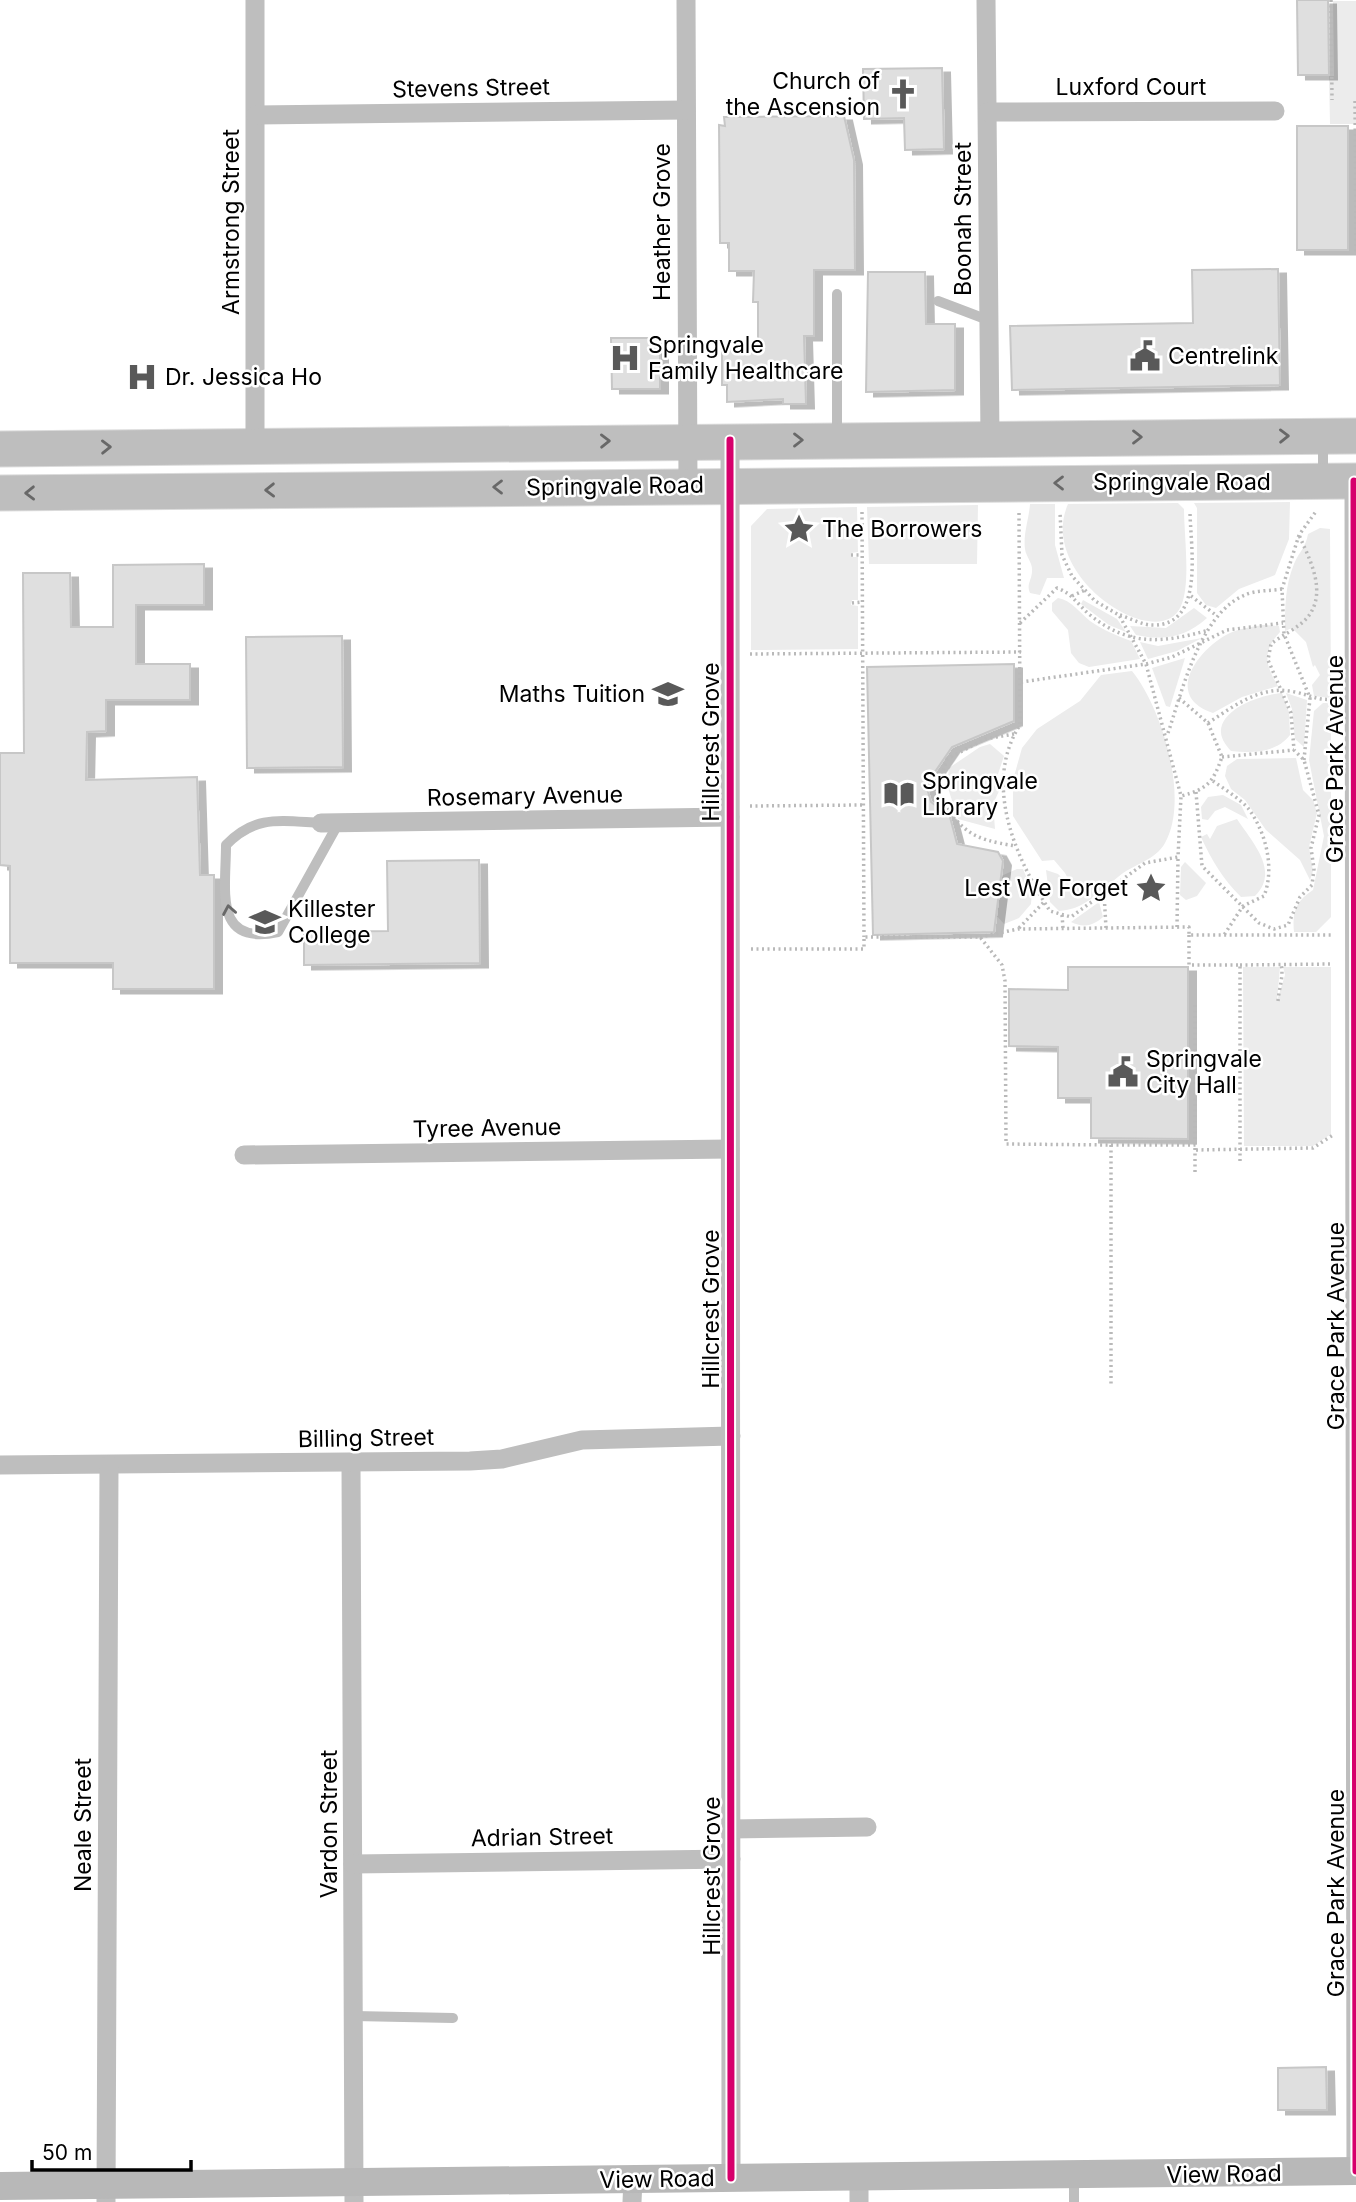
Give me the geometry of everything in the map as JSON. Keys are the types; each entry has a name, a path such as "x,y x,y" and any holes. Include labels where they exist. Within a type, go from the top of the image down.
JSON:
{"highway":[{"name":"Springvale Road","path":"0,449 688,440 1340,436"},
{"path":"1203,492 1216,437"},
{"name":"Springvale Road","path":"0,493 688,485 1203,492 1339,485"}],"street":[{"name":"Armstrong Street","path":"255,0 255,445"},
{"name":"Heather Grove","path":"686,0 688,485"},
{"name":"Boonah Street","path":"986,0 990,439"},
{"name":"Stevens Street","path":"256,115 686,110"},
{"name":"Luxford Court","path":"988,112 1275,111"},
{"name":"Hillcrest Grove","path":"730,440 731,2178"},
{"name":"Grace Park Avenue","path":"1339,485 1356,2171"},
{"name":"Rosemary Avenue","path":"330,823 730,817"},
{"name":"Tyree Avenue","path":"244,1155 730,1149"},
{"name":"Billing Street","path":"0,1465 351,1464 502,1459 582,1440 731,1436"},
{"name":"Vardon Street","path":"351,1464 354,2193"},
{"name":"Neale Street","path":"106,2194 109,1465"},
{"path":"731,1829 867,1828"},
{"name":"Adrian Street","path":"353,1864 731,1859"},
{"name":"View Road","path":"0,2186 106,2194 633,2191 731,2178 859,2190 1074,2189 1356,2171"}],"lane":[{"path":"837,295 837,440"},
{"path":"938,301 988,320"},
{"path":"1339,485 1340,436"},
{"path":"273,820 330,823 278,932 259,936 242,934 231,923 227,909 226,845 241,829 273,820"},
{"path":"354,2016 453,2018"}],"path":[{"path":"1331,0 1332,100"},
{"path":"1317,100 1355,101 1356,252"},
{"path":"1196,792 1202,866 1259,923 1274,929 1288,925 1300,897 1312,885 1314,869 1311,848 1320,815 1304,760 1310,698 1284,634 1282,589 1299,535 1339,485"},
{"path":"1059,503 1062,555 1072,576 1095,601 1119,615 1152,625 1170,621 1185,611 1191,596 1203,492"},
{"path":"1018,503 1020,725 1014,734 1004,778 1007,825 1016,846 1050,911 1071,917 1145,863 1178,857"},
{"path":"751,949 864,948 862,505"},
{"path":"1299,535 1316,572 1315,599 1308,617 1271,644 1268,660 1292,713 1294,750 1304,760"},
{"path":"851,555 862,555"},
{"path":"1020,623 1057,588 1072,596 1102,625 1133,638 1152,642 1209,630"},
{"path":"1167,735 1192,660 1217,616 1245,594 1282,589"},
{"path":"1072,596 1084,590"},
{"path":"1191,596 1217,616"},
{"path":"852,603 862,602"},
{"path":"1119,615 1146,664 1167,735 1181,796 1177,928"},
{"path":"1021,682 1146,664 1172,657 1227,630 1283,623"},
{"path":"750,654 1021,652"},
{"path":"1208,723 1263,691 1282,690 1310,698 1333,699"},
{"path":"1179,698 1208,723 1222,757 1213,781 1196,792 1181,796"},
{"path":"1014,734 985,739 947,759 936,792 956,821 983,841 1016,846"},
{"path":"1222,757 1294,750"},
{"path":"1213,781 1247,807 1264,836 1271,879 1264,896 1243,906 1224,935"},
{"path":"750,806 863,805"},
{"path":"1104,892 1106,928"},
{"path":"1018,929 1044,902"},
{"path":"1062,915 1063,928"},
{"path":"864,937 981,937 1018,929 1189,927 1189,965 1334,964"},
{"path":"1189,935 1334,934"},
{"path":"981,937 1002,965 1005,981 1006,1144 1312,1148 1334,1135"},
{"path":"1278,1000 1278,985 1284,974 1281,964"},
{"path":"1240,965 1240,1161"},
{"path":"1195,1005 1195,1174"},
{"path":"1111,1145 1111,1385"}],"shaded area":[{"path":"1333,1 1356,1 1356,124 1330,124 1329,76 1334,76"},
{"path":"1290,502 1289,539 1275,575 1239,589 1216,608 1206,605 1197,593 1197,508 1194,503"},
{"path":"1178,503 1184,509 1186,585 1181,606 1169,619 1150,621 1128,615 1105,601 1084,582 1069,558 1063,531 1068,504"},
{"path":"1030,504 1055,504 1055,545 1064,578 1047,578 1040,595 1030,593 1029,587 1032,568 1026,552 1025,532"},
{"path":"978,505 977,564 869,564 867,507"},
{"path":"857,507 858,552 851,553 851,557 858,557 858,600 852,600 851,605 858,606 858,649 751,650 751,526 767,509"},
{"path":"1320,528 1330,529 1331,698 1314,696 1312,685 1320,675 1315,665 1313,667 1306,642 1292,628 1285,631 1286,596 1291,572 1308,534"},
{"path":"1058,598 1071,604 1100,627 1131,641 1140,659 1089,667 1079,663 1071,653 1068,630 1052,611 1052,603"},
{"path":"1083,600 1117,619 1126,632 1109,625 1081,604"},
{"path":"1194,608 1207,618 1191,630 1174,636 1156,638 1136,635 1130,626 1166,628"},
{"path":"1263,625 1279,626 1280,632 1270,646 1267,658 1278,686 1242,697 1213,713 1198,706 1190,696 1188,686 1190,674 1204,652 1230,633"},
{"path":"1202,638 1177,651 1148,659 1140,642 1158,646"},
{"path":"1185,658 1170,707 1166,706 1152,668"},
{"path":"1132,671 1153,707 1169,754 1175,803 1172,824 1165,843 1156,854 1124,873 1083,904 1059,911 1050,902 1046,870 1058,874 1073,888 1054,860 1042,861 1013,816 1013,780 1022,748 1037,729 1080,701 1101,675"},
{"path":"1282,693 1289,712 1290,735 1271,748 1256,752 1231,751 1223,739 1221,728 1225,719 1234,710 1258,698"},
{"path":"1286,693 1307,700 1304,747 1295,739 1292,709"},
{"path":"1323,703 1331,703 1331,917 1316,932 1294,932 1296,908 1313,890 1324,836 1309,760 1314,711"},
{"path":"990,744 1004,756 998,774 1000,789 993,804 995,829 958,819 947,785 949,768 980,747"},
{"path":"1296,758 1303,790 1313,800 1317,813 1309,847 1313,871 1310,880 1300,860 1266,830 1245,800 1231,789 1225,776 1227,766 1237,759"},
{"path":"1223,795 1241,805 1248,819 1225,807 1215,811 1208,820 1202,819 1201,807 1208,797"},
{"path":"1237,819 1256,847 1265,867 1262,886 1255,896 1241,897 1218,869 1201,837 1207,834 1210,839 1217,826"},
{"path":"1185,862 1206,883 1197,896 1186,900 1180,895 1181,867"},
{"path":"1023,869 1032,891 1031,904 1019,918 1004,924 996,915 1001,876"},
{"path":"1099,902 1103,917 1099,920 1084,925 1071,922"},
{"path":"1243,967 1280,967 1277,1001 1285,975 1283,967 1331,967 1331,1134 1313,1146 1244,1146"}],"building":[{"path":"1297,0 1328,0 1329,75 1298,75"},
{"name":"Church of the Ascension","path":"942,68 944,149 905,150 904,118 864,119 863,69"},
{"path":"844,116 854,160 855,270 814,270 814,336 804,336 806,404 783,404 783,399 727,402 727,385 722,385 722,347 758,348 758,302 753,302 754,271 729,271 729,243 720,243 719,125 725,126 724,117"},
{"path":"1297,126 1348,126 1348,250 1297,250"},
{"name":"Centrelink","path":"1278,269 1280,385 1012,390 1010,326 1193,323 1192,270"},
{"path":"868,272 925,272 926,324 955,324 955,390 866,392"},
{"path":"611,338 660,338 660,389 612,389"},
{"path":"204,564 204,605 136,605 136,664 190,664 190,700 106,700 106,731 87,732 86,780 197,777 200,875 214,875 214,989 113,989 113,963 10,963 10,866 0,865 0,753 24,753 23,573 70,573 71,627 113,627 113,565"},
{"path":"342,636 343,767 247,768 246,637"},
{"name":"Springvale Library","path":"1014,664 1014,721 952,747 926,785 931,802 950,817 957,844 998,852 1003,861 994,932 873,935 867,667"},
{"path":"479,860 480,963 304,965 304,932 388,931 387,861"},
{"name":"Springvale City Hall","path":"1068,967 1188,967 1188,1139 1091,1138 1091,1098 1058,1098 1058,1047 1009,1046 1009,989 1068,990"},
{"path":"1326,2067 1327,2110 1278,2110 1278,2068"}],"cycle path":[{"path":"730,440 731,2178"},
{"path":"1354,481 1356,2171"}],"place":[{"name":"Church of the Ascension","path":"903,94"},
{"name":"Centrelink","path":"1145,356"},
{"name":"Springvale Family Healthcare","path":"625,358"},
{"name":"Dr. Jessica Ho","path":"142,377"},
{"name":"The Borrowers","path":"799,529"},
{"name":"Maths Tuition","path":"668,694"},
{"name":"Springvale Library","path":"899,794"},
{"name":"Lest We Forget","path":"1151,888"},
{"name":"Killester College","path":"265,922"},
{"name":"Springvale City Hall","path":"1123,1072"}]}
